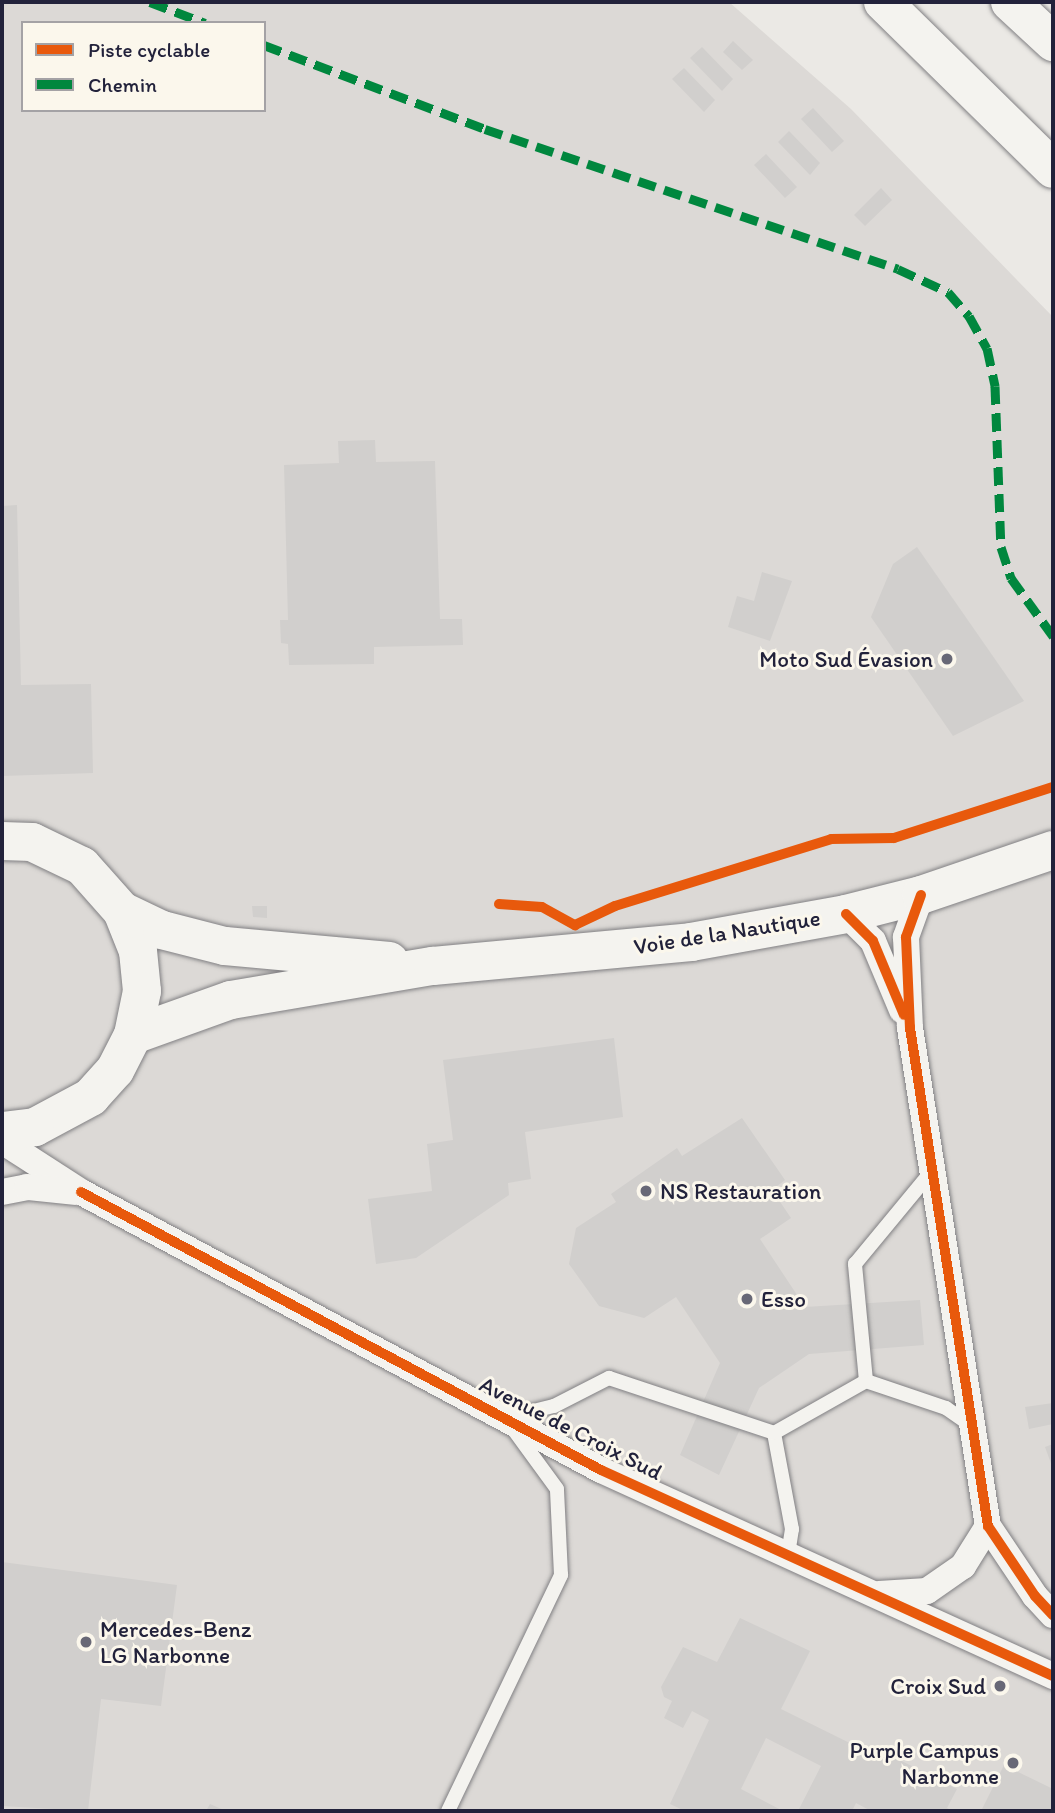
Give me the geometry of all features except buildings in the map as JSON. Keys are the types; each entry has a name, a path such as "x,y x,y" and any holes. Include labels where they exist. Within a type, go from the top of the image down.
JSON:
{"main road":[{"path":"883,2 1053,169"},
{"path":"1010,2 1053,42"},
{"path":"2,841 32,842 82,866 122,911 138,951 142,991 133,1035 115,1070 91,1097 35,1127 2,1131"},
{"name":"Voie de la Nautique","path":"133,1035 231,1000 433,966 691,942 846,914 921,895 1053,850"},
{"name":"Voie de la Nautique","path":"122,911 162,930 225,946 433,966"}],"street":[{"path":"921,895 906,937 910,1028 970,1425 988,1526 1035,1596 1053,1615"},
{"path":"846,914 873,941 910,1028"},
{"name":"Avenue de Croix Sud","path":"2,1141 81,1192 601,1470 1053,1676"},
{"path":"2,1192 27,1187 81,1192"},
{"name":"Avenue de Croix Sud","path":"874,1594 927,1591 963,1566 988,1526"}],"lane":[{"path":"866,1381 855,1264 906,1207 931,1172"},
{"path":"448,1811 561,1575 557,1489 505,1418 554,1406 609,1378 774,1433 866,1381 946,1408 970,1425"},
{"path":"774,1433 792,1529 788,1555"}],"shaded area":[{"path":"2,2 729,2 851,109 1053,317 1053,1811 2,1811"}],"marked path":[{"path":"150,2 200,21"},
{"path":"266,46 485,129 898,269 948,292 969,316 987,348 995,386 1001,547 1011,578 1053,636"}],"cycle path":[{"path":"499,904 542,907 575,925 615,906 831,839 894,838 1053,787"},
{"path":"921,895 906,937 910,1028 988,1526 1035,1596 1053,1615"},
{"path":"846,914 873,941 904,1015"},
{"path":"81,1192 601,1470 1053,1676"}],"place":[{"name":"Moto Sud Évasion","path":"947,659"},
{"name":"NS Restauration","path":"646,1191"},
{"name":"Esso","path":"747,1299"},
{"name":"Mercedes-Benz LG Narbonne","path":"86,1642"},
{"name":"Croix Sud","path":"1000,1686"},
{"name":"Purple Campus Narbonne","path":"1013,1763"}]}
